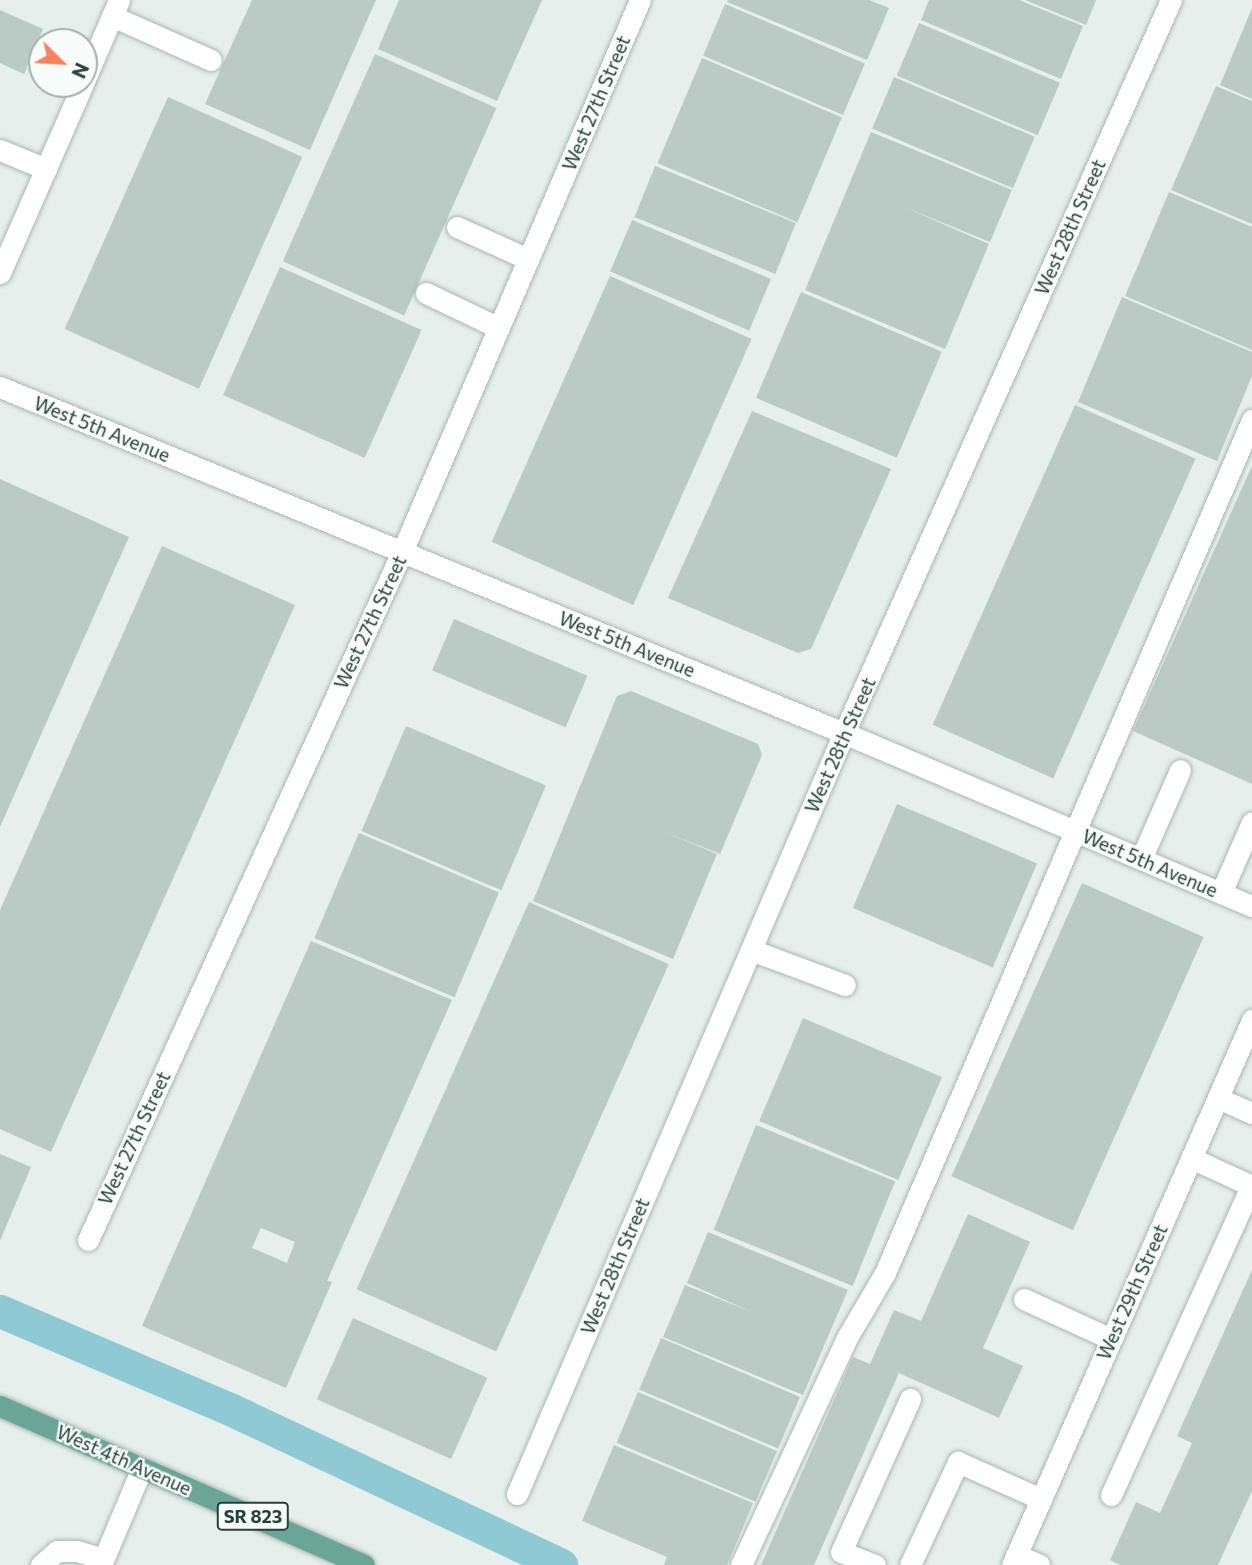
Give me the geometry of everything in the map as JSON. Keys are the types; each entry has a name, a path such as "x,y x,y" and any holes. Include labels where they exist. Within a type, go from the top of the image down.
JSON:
{"main road":[{"name":"West 4th Avenue","path":"0,1406 364,1565"}],"street":[{"name":"West 27th Street","path":"88,1240 402,552 640,0"},
{"name":"West 28th Street","path":"517,1494 844,733 1171,0"},
{"path":"98,48 116,8 211,60"},
{"path":"0,273 76,98"},
{"path":"0,150 46,169"},
{"path":"457,227 528,259"},
{"path":"426,293 499,328"},
{"name":"West 5th Avenue","path":"0,387 844,733 1252,906"},
{"path":"741,1565 848,1336 885,1273 1073,830 1252,420"},
{"path":"1141,859 1180,770"},
{"path":"1221,893 1252,822"},
{"path":"751,950 845,985"},
{"name":"West 29th Street","path":"1014,1560 1252,1020"},
{"path":"1218,1098 1252,1113"},
{"path":"1111,1495 1252,1186 1191,1158"},
{"path":"1024,1299 1111,1339"},
{"path":"875,1565 841,1552 910,1399"},
{"path":"910,1565 958,1462 1041,1499"},
{"path":"41,1565 57,1551 77,1551 102,1562 142,1468"},
{"path":"1014,1560 1039,1565"}],"building":[{"path":"252,0 376,0 310,150 205,104"},
{"path":"399,0 542,0 497,101 378,49"},
{"path":"869,0 889,8 867,60 727,2"},
{"path":"929,0 1019,0 1083,26 1061,79 921,20"},
{"path":"1025,0 1096,0 1086,25"},
{"path":"725,4 865,63 843,115 703,56"},
{"path":"1252,8 1252,99 1220,85"},
{"path":"0,10 41,28 28,28 28,65 24,74 0,63"},
{"path":"919,23 1060,83 1038,135 897,75"},
{"path":"375,54 497,108 404,315 283,261"},
{"path":"702,58 842,117 797,222 657,163"},
{"path":"894,77 1035,137 1013,188 872,129"},
{"path":"1216,86 1252,101 1252,224 1171,190"},
{"path":"168,97 302,157 199,389 65,329"},
{"path":"871,132 1012,190 990,242 904,207 989,244 945,349 805,290"},
{"path":"655,166 796,223 775,274 634,217"},
{"path":"1169,192 1252,227 1252,350 1125,296"},
{"path":"632,220 771,279 749,331 610,272"},
{"path":"280,267 422,330 365,458 223,395"},
{"path":"610,276 752,339 633,605 492,542"},
{"path":"801,292 942,352 897,458 756,398"},
{"path":"1122,297 1252,352 1252,376 1217,461 1078,402"},
{"path":"1075,405 1196,459 1053,778 933,725"},
{"path":"752,411 891,469 811,649 798,653 668,598"},
{"path":"1252,466 1252,784 1133,731"},
{"path":"0,479 129,537 0,827"},
{"path":"162,546 295,605 51,1152 0,1129 0,910"},
{"path":"454,619 587,676 566,727 432,671"},
{"path":"631,691 758,744 762,755 720,854 662,831 717,854 673,959 533,901 617,696"},
{"path":"406,726 546,785 501,890 361,831"},
{"path":"897,804 1037,863 993,967 853,908"},
{"path":"359,833 499,892 454,997 314,938"},
{"path":"1082,883 1204,937 1073,1230 951,1176"},
{"path":"529,902 669,964 496,1352 357,1289"},
{"path":"311,941 452,1000 327,1281 332,1282 286,1388 142,1326","holes":["261,1228 295,1242 287,1263 252,1248"]},
{"path":"803,1018 942,1077 898,1180 759,1121"},
{"path":"756,1125 895,1181 853,1286 714,1230"},
{"path":"0,1154 31,1167 0,1241"},
{"path":"968,1214 1030,1242 983,1348 1023,1366 999,1418 899,1373 814,1565 761,1565 853,1357 870,1364 894,1310 921,1321"},
{"path":"708,1232 848,1290 803,1395 663,1337 685,1285 754,1313 687,1283"},
{"path":"1252,1270 1252,1491 1218,1565 1120,1565 1110,1560 1136,1502 1160,1513 1192,1443 1177,1436"},
{"path":"353,1318 487,1378 451,1459 317,1399"},
{"path":"661,1338 800,1397 778,1449 639,1390"},
{"path":"638,1392 777,1451 756,1502 617,1443"},
{"path":"614,1445 753,1503 727,1565 664,1565 667,1557 582,1521"}],"waterway":[{"path":"0,1311 232,1410 561,1565"}]}
